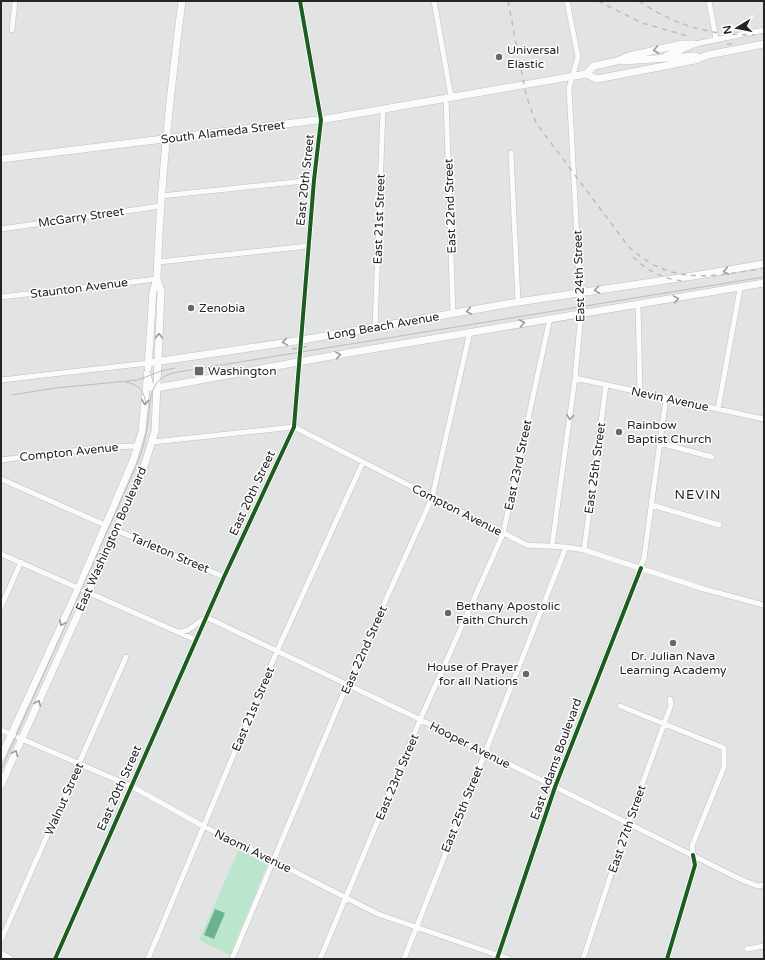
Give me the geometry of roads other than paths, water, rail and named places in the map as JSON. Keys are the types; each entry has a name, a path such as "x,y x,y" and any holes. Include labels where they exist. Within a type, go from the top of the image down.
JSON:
{"main road":[{"name":"East Washington Boulevard","path":"1,757 79,588 138,446 144,415 152,291 157,279 165,139 182,1"},
{"name":"South Alameda Street","path":"586,74 594,66 617,62 628,56 685,44 695,44"},
{"path":"628,73 695,44"},
{"name":"South Alameda Street","path":"1,159 321,120 586,74 597,79 695,60 708,55 764,44"},
{"path":"617,62 708,55"},
{"name":"Long Beach Avenue","path":"148,363 302,340 518,302 764,264"},
{"name":"East Washington Boulevard","path":"1,784 116,530 153,442 161,388 158,362 161,291 157,279"},
{"name":"Long Beach Avenue","path":"161,388 550,318 764,283"},
{"path":"147,374 150,386 153,388 161,388"},
{"path":"1,954 8,959"}],"street":[{"path":"12,30 16,1"},
{"name":"East 20th Street","path":"55,959 206,617 294,427 314,180 321,120 300,1"},
{"name":"East 22nd Street","path":"434,1 449,97 453,314"},
{"path":"567,1 578,57 573,76"},
{"path":"709,1 716,39"},
{"name":"South Alameda Street","path":"695,44 764,30"},
{"name":"East 24th Street","path":"552,546 575,378 582,313 569,88 573,76"},
{"name":"East 21st Street","path":"375,328 383,109"},
{"path":"511,153 518,302"},
{"path":"161,196 314,180"},
{"name":"McGarry Street","path":"1,229 161,206"},
{"path":"158,262 309,246"},
{"name":"Staunton Avenue","path":"1,297 157,279"},
{"path":"718,409 740,288"},
{"path":"638,304 640,392"},
{"name":"East 23rd Street","path":"320,959 420,720 503,534 550,318"},
{"name":"East 22nd Street","path":"232,959 347,685 432,498 470,332"},
{"name":"Long Beach Avenue","path":"1,380 148,363"},
{"name":"Nevin Avenue","path":"575,378 764,419"},
{"name":"East 25th Street","path":"584,550 606,385"},
{"name":"East Adams Boulevard","path":"498,957 555,787 641,568 644,558 652,505 666,398"},
{"path":"153,442 294,427"},
{"name":"Compton Avenue","path":"294,427 527,545 566,547 584,550 704,589 764,605"},
{"path":"660,443 712,458"},
{"name":"Compton Avenue","path":"1,460 104,447 138,446"},
{"name":"East 21st Street","path":"148,959 277,651 363,462"},
{"path":"1,479 105,526"},
{"path":"652,505 719,525"},
{"name":"Tarleton Street","path":"116,530 224,577"},
{"name":"East 25th Street","path":"404,959 566,547"},
{"path":"1,554 88,591 196,640"},
{"path":"1,607 21,562"},
{"path":"177,632 188,630 206,617"},
{"name":"Hooper Avenue","path":"206,617 420,720 753,885 764,885"},
{"name":"Walnut Street","path":"1,940 126,657"},
{"name":"East 27th Street","path":"583,959 628,823 671,705 670,699"},
{"path":"620,706 724,748 724,767 692,846 695,865 667,959"},
{"name":"Naomi Avenue","path":"1,730 131,786 203,826 274,860 378,914 498,957 509,959"},
{"path":"747,949 764,946"}],"tram line":[{"path":"1,770 138,462 145,437 151,397 156,384 161,379 178,372 764,277"},
{"path":"12,395 55,388 138,380 161,371 175,368"},
{"path":"126,382 131,383 140,389 143,393 146,405"}],"railway":[{"path":"508,1 526,95 536,123 628,246 644,259 660,268 676,273 709,276 764,268"},
{"path":"598,1 642,23 691,37"},
{"path":"639,1 668,18 698,29 730,34 764,34"},
{"path":"727,44 733,44"},
{"path":"633,257 651,271 672,279 687,281"},
{"path":"292,349 310,346"}],"place":[{"name":"Universal Elastic","path":"499,57"},
{"name":"Zenobia","path":"191,308"},
{"name":"Washington","path":"199,371"},
{"name":"Rainbow Baptist Church","path":"619,432"},
{"name":"Bethany Apostolic Faith Church","path":"448,613"},
{"name":"Dr. Julian Nava Learning Academy","path":"673,643"},
{"name":"House of Prayer for all Nations","path":"526,674"}],"district":[{"name":"NEVIN","path":"698,494"}]}
